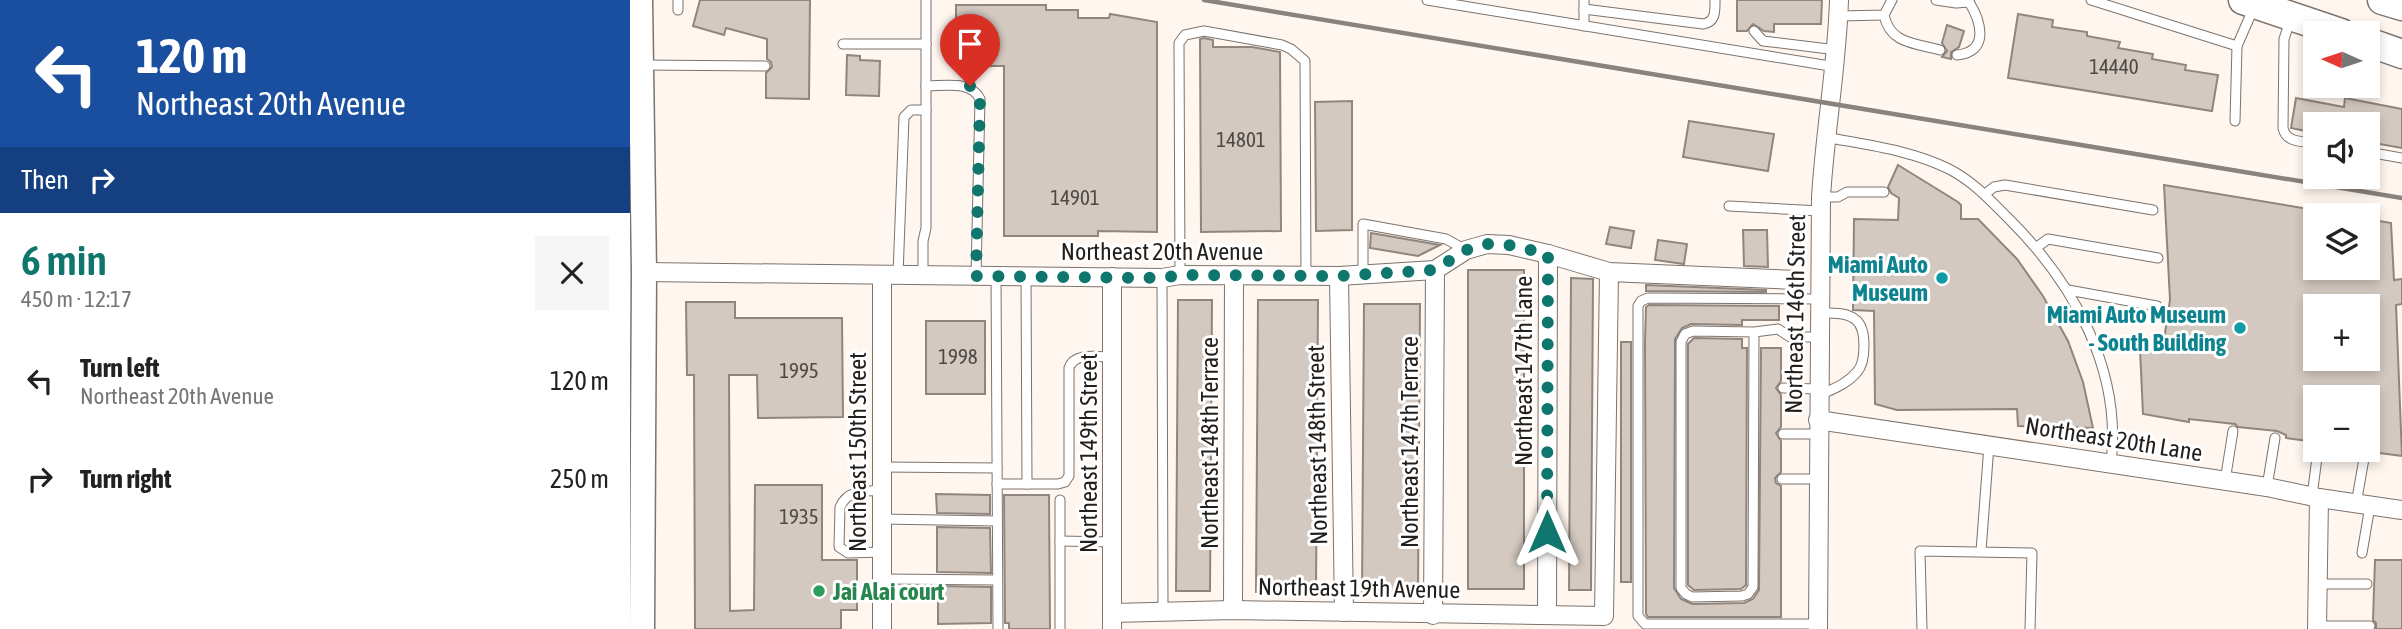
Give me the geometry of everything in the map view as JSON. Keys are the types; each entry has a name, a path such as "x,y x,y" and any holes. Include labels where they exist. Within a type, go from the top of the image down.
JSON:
{"main road":[{"path":"2382,0 2402,6"},
{"path":"2249,2 2304,21"},
{"path":"2380,46 2402,54"}],"street":[{"path":"638,623 637,345 644,272 635,112 640,0"},
{"name":"Northeast 146th Street","path":"1818,626 1820,204 1839,8"},
{"name":"Northeast 20th Avenue","path":"644,272 923,276 1339,276 1435,270 1466,250 1487,244 1509,245 1609,272 1796,280"},
{"name":"Northeast 147th Lane","path":"1547,615 1548,254"},
{"name":"Northeast 147th Terrace","path":"1433,615 1435,270"},
{"name":"Northeast 19th Avenue","path":"1112,621 1163,612 1233,610 1604,616 1609,272"},
{"name":"Northeast 150th Street","path":"882,629 882,467 890,275"},
{"name":"Northeast 148th Terrace","path":"1233,610 1234,275"},
{"name":"Northeast 148th Street","path":"1339,276 1344,612"},
{"name":"Northeast 149th Street","path":"1112,277 1112,621"},
{"name":"Northeast 20th Lane","path":"1818,427 1989,445 2402,510"},
{"path":"2315,497 2317,627"}],"lane":[{"path":"923,276 926,228 926,0"},
{"path":"1427,0 1584,26 1836,59"},
{"path":"1584,26 1584,4 1703,24 1709,23 1713,18 1715,0"},
{"path":"1892,0 1884,15 1886,26 1896,37 1940,50"},
{"path":"1937,0 1956,4 1969,1 1978,16 1980,35 1973,50 1957,55"},
{"path":"2091,0 2237,46"},
{"path":"2235,121 2237,46 2246,21 2249,2"},
{"path":"1839,8 1884,15"},
{"path":"2291,17 2284,39 2283,128 2289,139 2303,141"},
{"path":"1163,612 1179,43 1185,35 1204,31 1282,45 1305,61 1306,275"},
{"path":"1754,31 1763,41 1836,59"},
{"path":"842,44 926,44"},
{"path":"637,77 765,66"},
{"path":"926,86 970,86 980,99 976,276"},
{"path":"890,275 904,117 911,110 926,110"},
{"path":"1825,137 1917,155 1964,177 1985,194 2037,247 2068,290 2087,326 2103,366 2113,430 2111,463"},
{"path":"2380,154 2402,158"},
{"path":"1985,194 1994,187 2005,185 2153,210"},
{"path":"1729,206 1820,204 1847,192 1884,192"},
{"path":"1363,275 1363,224 1446,239 1466,250"},
{"path":"2037,247 2049,239 2158,258"},
{"path":"996,276 998,629"},
{"path":"1026,276 1027,484"},
{"path":"2068,290 2157,306"},
{"path":"1783,388 1818,392 1847,382 1857,373 1861,368 1863,351 1862,329 1856,320 1819,306 1648,298 1638,306 1638,616 1646,624 1818,626"},
{"path":"1754,332 1753,587 1748,594 1742,596 1692,597 1681,588 1681,342 1685,334 1693,331 1754,332 1777,329 1790,337 1819,337"},
{"path":"997,484 1065,482 1069,476 1071,362 1077,357 1112,357"},
{"path":"1783,434 1818,427"},
{"path":"2225,481 2233,431"},
{"path":"2267,487 2275,438"},
{"path":"1981,551 1989,445"},
{"path":"2315,497 2317,462"},
{"path":"2362,553 2365,462"},
{"path":"882,467 997,468"},
{"path":"1782,479 1818,479"},
{"path":"882,491 860,490 842,501 839,547 848,553 882,552"},
{"path":"1060,500 1060,629"},
{"path":"882,519 997,521"},
{"path":"1060,541 1112,542"},
{"path":"1922,629 1920,551 2032,553 2030,629"},
{"path":"882,579 997,580"},
{"path":"2318,584 2367,584"},
{"path":"2317,627 2370,626"}],"building":[{"path":"700,0 810,0 809,99 766,98 766,73 772,67 767,59 767,39 726,28 724,35 693,26"},
{"path":"1737,0 1822,0 1821,24 1774,24 1774,32 1764,31 1753,24 1747,31 1737,31"},
{"path":"956,5 1046,5 1046,10 1078,10 1078,18 1109,18 1110,14 1157,22 1157,232 1098,231 1098,236 1004,236 1004,66 956,66"},
{"path":"2018,14 2053,20 2052,27 2087,32 2087,36 2120,42 2118,48 2153,54 2152,59 2186,65 2185,70 2218,75 2212,111 2008,78"},
{"path":"1947,25 1964,31 1959,47 1951,52 1951,59 1942,57 1947,51 1942,43"},
{"path":"1200,39 1213,40 1213,47 1252,47 1280,52 1281,231 1201,232"},
{"path":"847,55 860,56 860,60 880,61 879,96 846,95"},
{"path":"2296,98 2344,107 2345,98 2402,109 2402,148 2380,144 2380,112 2303,112 2303,130 2291,128"},
{"path":"1352,101 1352,230 1316,231 1315,102"},
{"path":"1689,121 1774,134 1768,171 1683,157"},
{"name":"Miami Auto Museum","path":"1898,165 1958,202 1961,205 1961,219 1978,219 2017,259 2043,296 2068,341 2083,382 2093,428 2018,426 2017,409 1897,410 1875,404 1874,311 1853,310 1854,219 1898,220 1899,198 1891,193 1888,187"},
{"name":"Miami Auto Museum - South Building","path":"2164,185 2303,208 2303,280 2380,280 2380,221 2391,223 2394,280 2402,279 2402,304 2396,305 2402,456 2380,453 2380,385 2303,385 2303,440 2286,438 2286,435 2277,431 2238,427 2235,424 2189,419 2189,422 2143,414 2140,349 2162,353 2170,300"},
{"path":"1610,227 1634,231 1631,248 1606,244"},
{"path":"1743,230 1767,230 1768,267 1744,266"},
{"path":"1371,233 1440,245 1418,256 1370,248"},
{"path":"1658,240 1687,244 1684,264 1655,260"},
{"path":"1468,270 1524,270 1524,589 1468,589"},
{"path":"1571,278 1593,279 1591,590 1569,590"},
{"path":"1646,285 1766,290 1766,292 1646,291"},
{"path":"1178,300 1212,300 1210,591 1176,591"},
{"path":"1258,300 1318,300 1316,593 1256,592"},
{"path":"686,302 735,302 735,318 842,318 843,417 758,418 757,375 729,375 730,611 754,610 755,485 822,485 822,560 857,560 857,610 841,610 841,629 695,629 694,375 687,375"},
{"path":"1364,304 1420,304 1418,593 1362,593"},
{"path":"1779,306 1779,320 1742,320 1742,325 1691,324 1682,328 1675,339 1674,588 1681,599 1692,604 1744,603 1753,599 1759,590 1761,348 1781,348 1781,381 1776,388 1781,395 1781,427 1776,433 1781,441 1781,472 1775,478 1776,483 1781,486 1781,617 1648,617 1646,614 1645,342 1646,307"},
{"path":"926,321 985,321 985,394 926,394"},
{"path":"1694,338 1742,339 1742,348 1747,348 1746,585 1741,589 1694,590 1688,585 1688,344"},
{"path":"1621,342 1631,342 1631,582 1621,582"},
{"path":"936,494 990,495 990,514 937,513"},
{"path":"1004,495 1049,495 1050,629 1009,629 1009,623 1005,623"},
{"path":"937,527 990,528 991,573 937,572"},
{"path":"2375,560 2402,560 2402,629 2376,629 2373,620"},
{"path":"938,586 991,587 991,623 938,624"}],"railway":[{"path":"1204,0 2402,198"}],"place":[{"name":"Miami Auto Museum","path":"1942,278"},
{"name":"Miami Auto Museum - South Building","path":"2240,328"},
{"name":"Jai Alai court","path":"819,591"}],"route":[{"path":"970,86 980,99 976,276 1339,276 1435,270 1466,250 1487,244 1509,245 1548,254 1547,532"}]}
